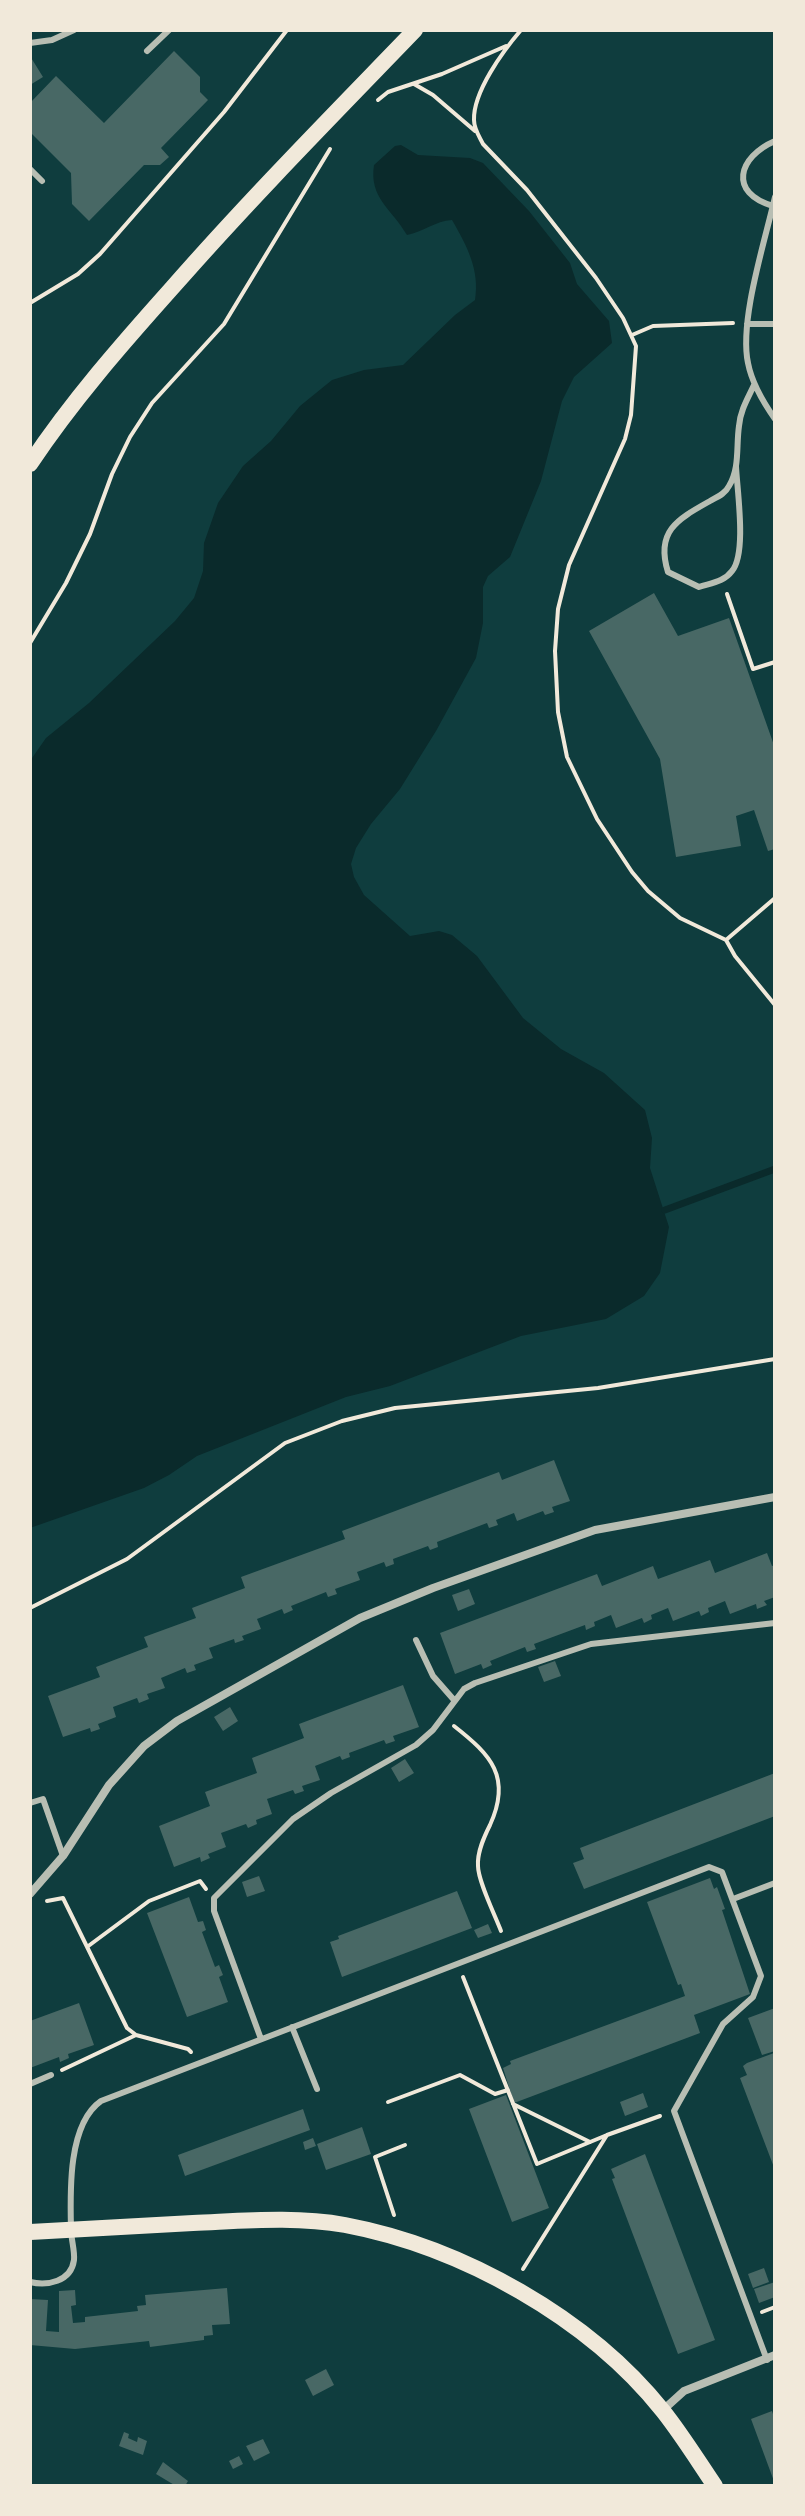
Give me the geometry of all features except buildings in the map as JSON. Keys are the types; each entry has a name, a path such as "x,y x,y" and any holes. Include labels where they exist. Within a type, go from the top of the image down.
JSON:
{"main road":[{"path":"30,464 83,392 168,291 251,199 415,30"},
{"path":"30,2232 260,2220 344,2225 427,2248 512,2286 598,2347 663,2410 715,2486"}],"street":[{"path":"30,1894 63,1856 98,1799 144,1746 177,1721 360,1618 484,1569 595,1530 775,1497"},
{"path":"663,2410 684,2391 771,2358"}],"lane":[{"path":"30,43 52,40 74,30"},
{"path":"147,51 169,30"},
{"path":"773,206 759,203 747,192 743,173 748,159 760,148 775,141"},
{"path":"30,169 42,181"},
{"path":"775,197 745,343 754,385 775,419"},
{"path":"747,324 775,324"},
{"path":"736,466 730,485 723,494 672,525 664,548 668,572 699,587 722,580 736,565 739,551 736,466 739,424 754,385"},
{"path":"261,2039 214,1911 214,1898 293,1819 416,1745 433,1730 464,1689 475,1683 591,1644 775,1623"},
{"path":"416,1640 433,1676 454,1700"},
{"path":"30,1803 43,1799 63,1856"},
{"path":"30,2282 52,2284 70,2271 74,2260 71,2229 76,2142 80,2126 90,2109 115,2095 709,1867 722,1872 761,1976 753,1997 723,2024 674,2111 771,2358"},
{"path":"733,1899 775,1883"},
{"path":"292,2027 317,2089"},
{"path":"30,2084 51,2075"}],"path":[{"path":"30,303 78,274 100,254 224,112 287,30"},
{"path":"476,132 476,104 508,45 521,30"},
{"path":"377,100 388,92 508,45"},
{"path":"414,84 433,95 476,132 483,144 552,220 596,278 632,335 636,346 631,415 625,439 569,565 558,609 555,651 561,729 576,778 597,819 632,872 648,891 680,918 726,940 735,956 775,1005"},
{"path":"30,643 90,534 112,474 130,437 152,403 224,324 335,141"},
{"path":"632,335 653,326 747,324"},
{"path":"722,580 753,669 775,662"},
{"path":"726,940 775,898"},
{"path":"30,1608 127,1559 285,1443 342,1421 395,1408 598,1388 775,1359"},
{"path":"443,1717 475,1742 488,1757 499,1781 500,1804 481,1844 477,1867 506,1945"},
{"path":"87,1947 149,1901 164,1894 200,1881 214,1898"},
{"path":"41,1902 63,1898 127,2028 136,2035 188,2049 201,2062"},
{"path":"458,1964 537,2164 674,2111"},
{"path":"51,2075 136,2035"},
{"path":"388,2102 460,2075 495,2094 508,2090"},
{"path":"513,2104 590,2142"},
{"path":"512,2286 607,2135"},
{"path":"395,2212 375,2157 405,2145"}],"water":[{"path":"401,145 418,155 470,158 483,163 529,211 570,263 577,284 609,321 612,343 574,377 562,401 541,481 510,557 488,576 483,587 483,623 476,658 400,789 356,848 351,864 364,895 410,936 439,931 452,935 477,956 523,1018 561,1049 604,1073 645,1110 652,1138 650,1168 669,1227 660,1273 644,1296 606,1319 521,1336 390,1386 346,1397 197,1456 144,1488 30,1528 30,761 46,738 89,703 175,621 194,598 203,571 204,543 218,503 243,466 271,441 300,406 332,380 364,370 403,365 475,300 474,268 452,220 407,235 378,195 373,176 374,165 395,146"}],"waterway":[{"path":"665,1210 775,1169"}]}
